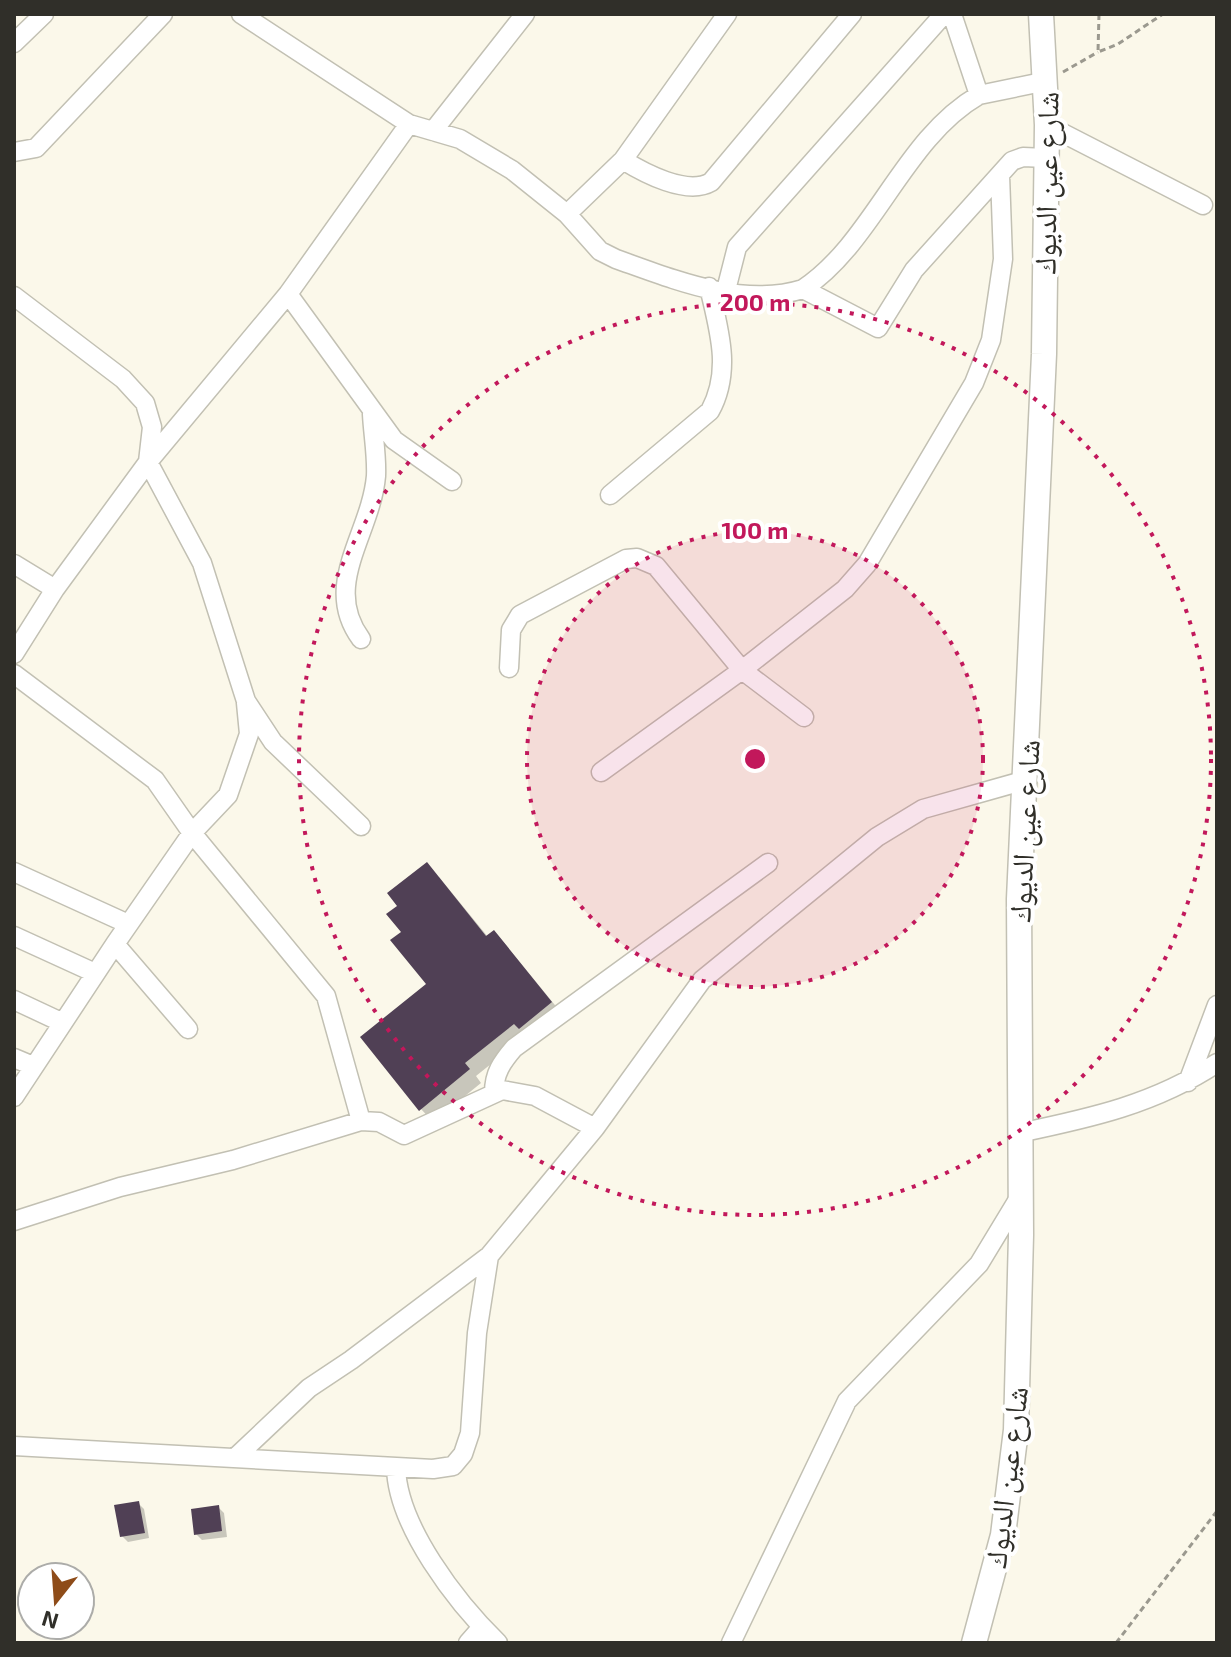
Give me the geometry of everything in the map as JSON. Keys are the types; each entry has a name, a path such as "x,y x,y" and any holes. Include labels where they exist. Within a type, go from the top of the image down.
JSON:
{"main road":[{"name":"شارع عين الديوك","path":"974,1643 1003,1535 1016,1430 1021,1235 1019,899 1044,354 1047,81 1041,14"}],"street":[{"path":"14,43 44,14"},
{"path":"14,152 36,148 163,14"},
{"path":"241,14 409,124 460,139 494,159 567,214 587,238 608,255 659,274 717,290 782,296 803,289 831,267 943,120 979,95 1047,81"},
{"path":"433,131 525,14"},
{"path":"567,214 623,160 727,14"},
{"path":"623,160 638,169 690,188 702,188 725,166 852,14"},
{"path":"610,495 710,411 719,395 724,378 717,290 737,247 944,14"},
{"path":"952,14 979,95"},
{"path":"14,654 55,589 148,462 288,294 409,124"},
{"path":"1047,125 1203,205"},
{"path":"803,289 878,328 914,270 1012,161 1046,158"},
{"path":"601,772 742,670 857,578 974,383 991,340 1001,288 1000,175"},
{"path":"288,294 346,371 372,414 394,440 452,481"},
{"path":"14,296 123,379 145,403 152,427 148,462 202,563 246,701 249,734 228,795 192,833 126,923 14,1097"},
{"path":"361,639 349,623 344,606 345,580 365,524 376,476 372,414"},
{"path":"509,668 511,630 520,615 616,562 637,558 656,566 742,670 804,717"},
{"path":"14,564 55,589"},
{"path":"14,674 155,780 192,833 326,996 361,1121"},
{"path":"246,701 273,742 361,826"},
{"path":"236,1457 327,1373 351,1360 489,1256 595,1128 702,980 877,837 923,809 1026,780"},
{"path":"494,1093 494,1079 514,1048 768,863"},
{"path":"14,872 126,923"},
{"path":"14,936 95,973"},
{"path":"115,944 188,1029"},
{"path":"14,1000 61,1022"},
{"path":"1188,1082 1217,1005"},
{"path":"14,1058 33,1066"},
{"path":"1019,1133 1107,1115 1188,1082 1217,1063"},
{"path":"14,1221 120,1187 233,1160 361,1121 379,1122 404,1135 502,1090 535,1096 595,1128"},
{"path":"731,1643 847,1401 979,1264 1019,1198"},
{"path":"14,1446 396,1467 453,1466 463,1454 470,1433 477,1333 489,1256"},
{"path":"396,1467 396,1485 440,1574 498,1643"},
{"path":"468,1643 482,1627"}],"path":[{"path":"1098,52 1099,14"},
{"path":"1047,81 1118,44 1163,14"},
{"path":"1116,1643 1217,1511"}],"building":[{"path":"427,862 486,936 494,930 552,1002 519,1029 514,1024 465,1063 470,1069 419,1111 360,1037 426,984 390,940 401,932 386,914 397,906 387,893"},
{"path":"139,1501 145,1533 120,1537 114,1505"},
{"path":"219,1505 222,1531 194,1535 191,1509"}]}
